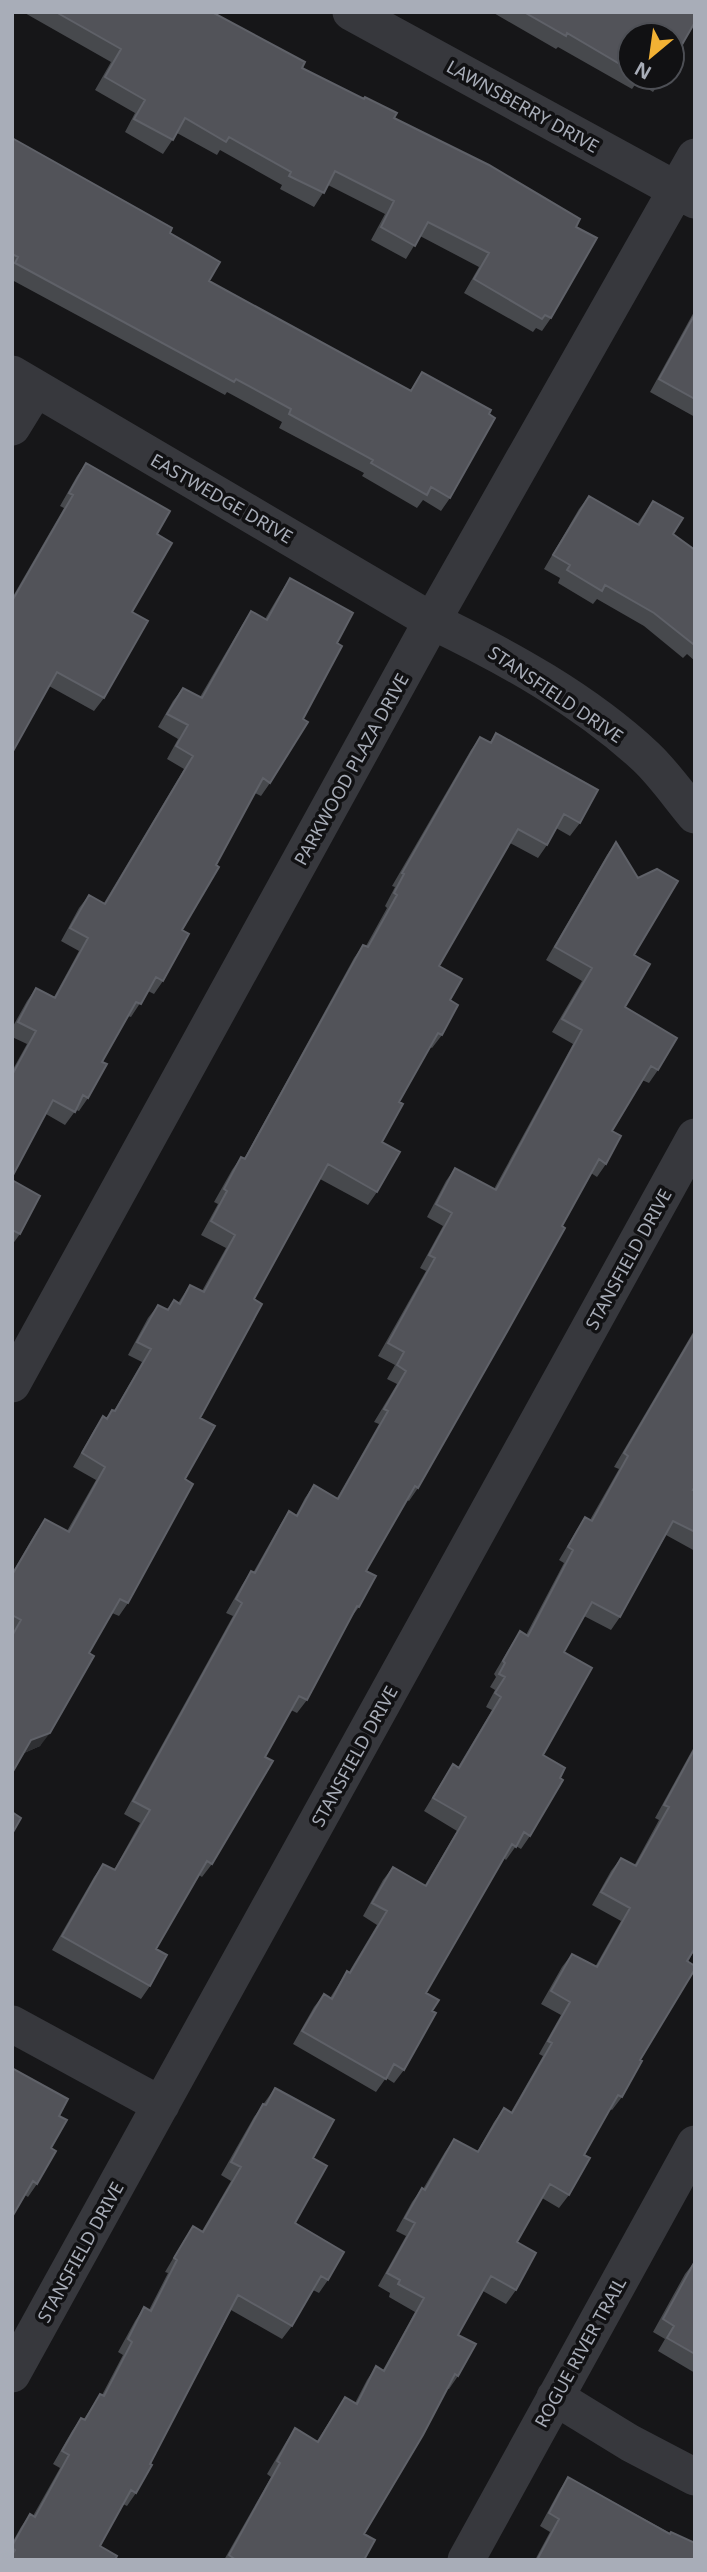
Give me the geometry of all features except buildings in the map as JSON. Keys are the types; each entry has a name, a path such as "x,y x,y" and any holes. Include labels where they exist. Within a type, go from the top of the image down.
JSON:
{"street":[{"name":"LAWNSBERRY DRIVE","path":"351,12 685,195"},
{"name":"PARKWOOD PLAZA DRIVE","path":"12,1384 432,621 685,195 695,157"},
{"name":"EASTWEDGE DRIVE","path":"24,381 432,621"},
{"path":"12,427 24,381"},
{"name":"STANSFIELD DRIVE","path":"432,621 495,651 599,718 648,758 695,815"},
{"name":"STANSFIELD DRIVE","path":"12,2374 695,1137"},
{"path":"12,2024 161,2105"},
{"name":"ROGUE RIVER TRAIL","path":"466,2560 695,2144"},
{"path":"555,2397 630,2443 695,2477"}]}
